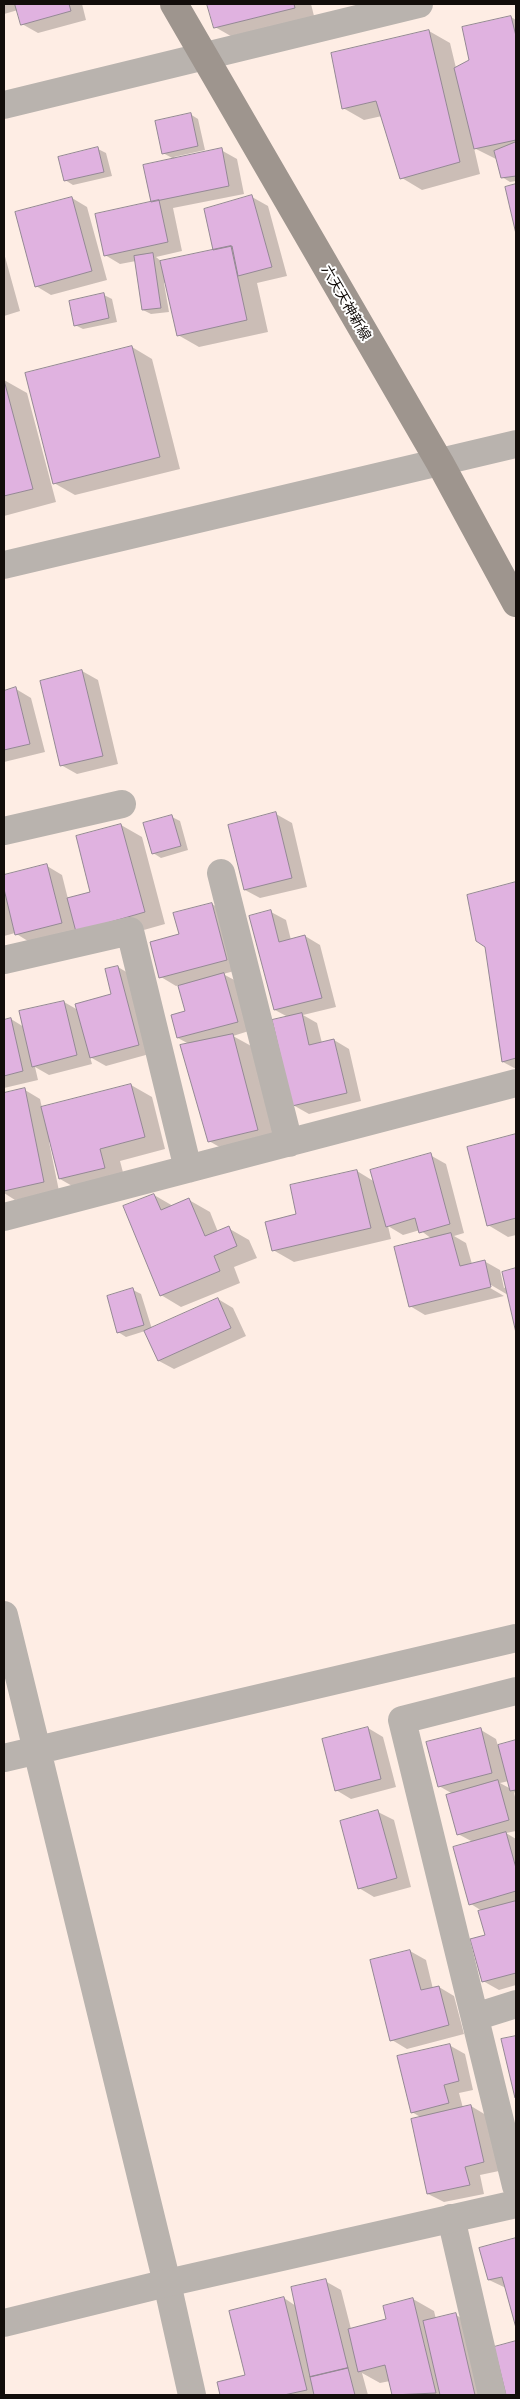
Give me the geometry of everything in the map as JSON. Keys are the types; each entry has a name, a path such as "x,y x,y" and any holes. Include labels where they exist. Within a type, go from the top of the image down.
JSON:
{"main road":[{"name":"六天天神新線","path":"174,4 440,463 516,603"}],"street":[{"path":"4,104 419,4"},
{"path":"4,565 516,444"},
{"path":"4,831 122,804"},
{"path":"221,873 289,1143"},
{"path":"4,960 130,931 188,1169"},
{"path":"4,1217 516,1083"},
{"path":"4,1615 35,1750 167,2283 192,2395"},
{"path":"4,1758 516,1638"},
{"path":"516,1690 402,1720 516,2186"},
{"path":"475,2017 516,2004"},
{"path":"4,2323 167,2283 516,2204"},
{"path":"451,2218 492,2395"}],"building":[{"path":"15,4 69,4 71,11 21,25"},
{"path":"207,4 294,4 295,8 214,28"},
{"path":"511,16 516,36 516,140 474,149 454,68 469,60 462,27"},
{"path":"429,30 460,162 400,179 376,101 342,109 331,53"},
{"path":"191,113 198,146 162,154 155,121"},
{"path":"516,142 516,176 501,178 494,151"},
{"path":"98,147 104,172 64,181 58,157"},
{"path":"222,148 229,186 151,202 143,165"},
{"path":"516,184 516,234 505,187"},
{"path":"252,195 272,267 238,276 232,246 213,250 204,209"},
{"path":"72,197 92,271 35,287 15,212"},
{"path":"159,200 168,242 104,256 95,214"},
{"path":"231,246 247,320 177,336 160,261"},
{"path":"153,253 161,308 142,310 134,256"},
{"path":"104,293 109,318 74,326 69,301"},
{"path":"132,346 160,457 53,484 25,373"},
{"path":"4,380 33,489 4,496"},
{"path":"82,670 103,756 60,766 40,681"},
{"path":"16,687 30,744 4,750 4,691"},
{"path":"276,812 292,878 244,890 228,825"},
{"path":"172,815 181,846 152,854 143,823"},
{"path":"121,824 145,912 76,932 67,898 90,892 76,836"},
{"path":"47,864 62,923 15,935 4,889 4,875"},
{"path":"516,882 516,1058 502,1062 485,947 476,941 467,895"},
{"path":"212,903 227,960 159,978 150,942 179,934 173,913"},
{"path":"271,910 279,942 305,935 322,998 274,1010 249,916"},
{"path":"118,966 139,1045 90,1058 75,1004 111,994 105,969"},
{"path":"224,973 238,1022 177,1038 171,1015 185,1011 178,986"},
{"path":"64,1001 77,1055 32,1067 19,1011"},
{"path":"302,1013 309,1045 334,1039 347,1093 292,1106 272,1020"},
{"path":"11,1018 23,1071 4,1076 4,1020"},
{"path":"233,1034 258,1130 208,1142 180,1045"},
{"path":"131,1084 145,1137 100,1149 105,1168 59,1179 41,1107"},
{"path":"25,1088 44,1182 4,1191 4,1093"},
{"path":"516,1134 516,1218 487,1226 467,1147"},
{"path":"431,1153 450,1224 419,1233 415,1218 386,1227 370,1170"},
{"path":"357,1170 371,1228 272,1251 265,1222 296,1214 290,1185"},
{"path":"154,1194 161,1210 189,1198 205,1236 229,1226 237,1246 214,1256 220,1271 160,1296 123,1206"},
{"path":"451,1233 460,1266 485,1260 491,1287 409,1307 394,1247"},
{"path":"516,1268 516,1333 502,1272"},
{"path":"133,1288 144,1325 117,1333 107,1296"},
{"path":"218,1298 231,1328 158,1361 144,1331"},
{"path":"368,1727 381,1779 335,1791 322,1739"},
{"path":"481,1728 492,1773 438,1787 426,1742"},
{"path":"516,1740 516,1790 510,1791 498,1745"},
{"path":"498,1780 509,1820 457,1835 446,1795"},
{"path":"378,1810 397,1878 358,1889 340,1821"},
{"path":"506,1832 516,1868 516,1891 469,1905 453,1847"},
{"path":"516,1901 516,1973 482,1982 470,1939 485,1935 478,1911"},
{"path":"410,1950 421,1990 439,1986 449,2025 390,2041 370,1960"},
{"path":"516,2036 516,2098 515,2098 501,2039"},
{"path":"450,2044 459,2081 444,2085 449,2103 411,2113 397,2056"},
{"path":"471,2105 484,2162 465,2167 470,2185 427,2194 411,2119"},
{"path":"516,2238 516,2328 502,2277 488,2280 479,2248"},
{"path":"326,2279 348,2368 310,2377 291,2287"},
{"path":"284,2297 307,2390 284,2395 220,2395 217,2382 245,2375 229,2311"},
{"path":"413,2298 436,2393 392,2395 385,2365 358,2372 348,2329 386,2319 383,2306"},
{"path":"456,2313 475,2395 440,2395 423,2321"},
{"path":"516,2341 516,2395 506,2395 494,2347"},
{"path":"348,2368 355,2395 314,2395 310,2377"}]}
